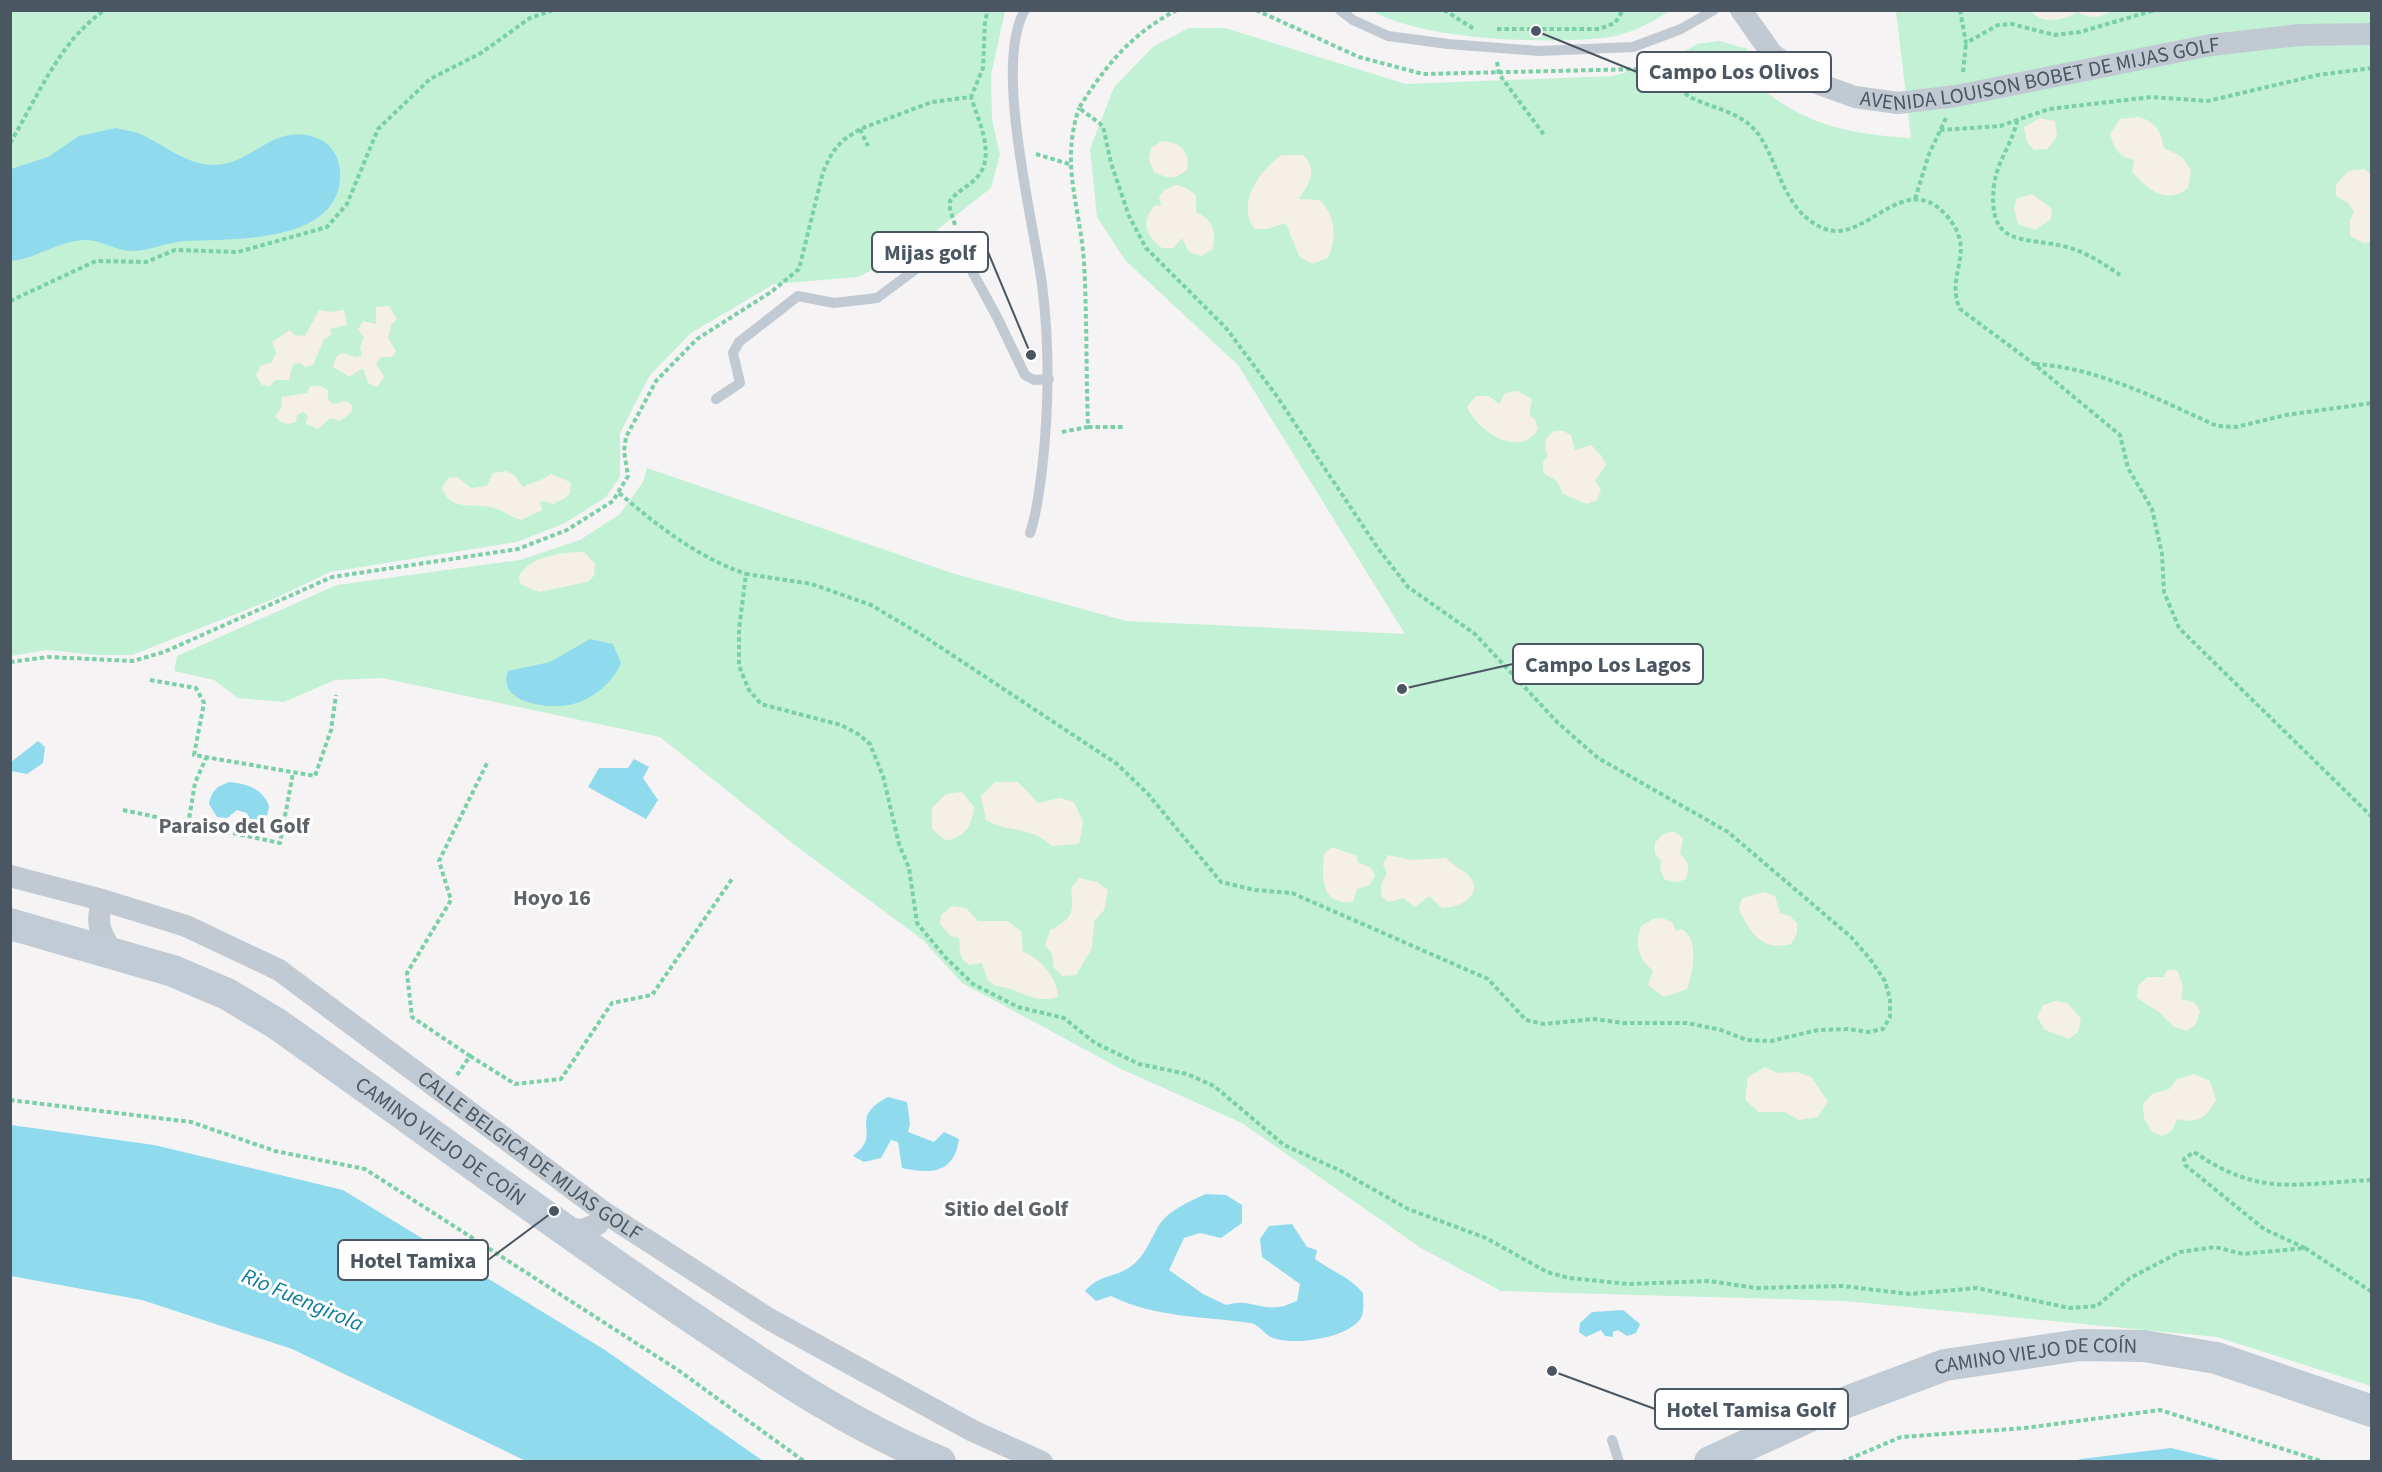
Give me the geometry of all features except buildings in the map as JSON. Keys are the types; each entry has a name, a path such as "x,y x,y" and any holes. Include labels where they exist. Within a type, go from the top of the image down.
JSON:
{"street":[{"name":"AVENIDA LOUISON BOBET DE MIJAS GOLF","path":"1741,10 1772,54 1808,80 1855,97 1898,103 1956,96 2211,45 2299,35 2372,34"},
{"name":"CALLE BELGICA DE MIJAS GOLF","path":"10,876 100,909 186,926 279,970 445,1094 601,1218 769,1319 973,1431 1042,1461"},
{"path":"67,939 87,928 100,909"},
{"path":"100,909 100,931 112,952"},
{"name":"CAMINO VIEJO DE COÍN","path":"10,924 172,971 227,994 277,1024 604,1258 833,1410 940,1461"},
{"path":"562,1228 582,1230 601,1218"},
{"path":"601,1218 598,1240 604,1258"},
{"name":"CAMINO VIEJO DE COÍN","path":"1710,1461 1812,1414 1945,1365 2080,1345 2144,1346 2216,1358 2372,1411"}],"lane":[{"path":"1025,10 1014,48 1011,88 1042,286 1049,379 1046,434 1036,517 1030,533"},
{"path":"1340,10 1388,36 1448,45 1539,51 1633,47 1681,29 1714,10"},
{"path":"716,399 740,383 733,353 739,342 798,296 834,303 877,298 955,240 997,316 1024,375 1034,380 1049,379"},
{"path":"1612,1440 1619,1461"}],"path":[{"path":"10,142 74,38 105,10"},
{"path":"10,301 96,261 146,262 175,250 238,252 327,227 347,204 359,169 378,129 430,79 481,53 530,18 553,10"},
{"path":"956,226 950,209 950,201 955,194 977,178 986,166 987,154 971,97 983,68 985,21 988,10"},
{"path":"1088,427 1083,260 1069,164 1072,128 1079,108 1110,63 1150,24 1176,10"},
{"path":"1256,10 1370,60 1423,74 1640,69 1666,74 1687,95 1752,127 1780,183 1795,204 1813,221 1827,229 1840,230 1854,227 1890,206 1915,199 1933,204 1946,215 1958,233 1962,256 1954,296 1960,309 2034,364 2120,435 2128,468 2152,509 2162,554 2164,592 2179,628 2372,817"},
{"path":"1444,10 1473,29 1599,29 1615,23 1623,10"},
{"path":"1960,10 1966,43 1998,25 2012,24 2054,34 2080,32 2155,10"},
{"path":"1940,130 2000,126 2049,109 2151,96 2208,102 2318,75 2372,68"},
{"path":"1499,74 1545,136"},
{"path":"10,662 48,657 133,661 165,652 332,578 518,549 567,530 613,501 619,493 628,476 624,451 626,437 656,381 697,339 771,292 799,269 823,171 832,153 860,129 932,102 971,97"},
{"path":"619,493 670,535 725,567 746,574 812,584 871,605 925,637 1117,764 1148,794 1221,882 1255,890 1292,893 1488,979 1526,1020 1544,1024 1594,1019 1624,1023 1687,1023 1721,1030 1747,1040 1771,1041 1818,1030 1848,1029 1868,1032 1883,1029 1890,1017 1890,999 1884,981 1870,959 1851,937 1728,832 1598,758 1558,723 1475,634 1408,587 1377,547 1276,394 1226,328 1146,248 1130,216 1111,163 1103,126 1079,108"},
{"path":"2018,120 2015,135 2001,159 1994,184 1995,211 2003,231 2015,240 2067,247 2095,258 2120,275"},
{"path":"860,129 868,146"},
{"path":"1021,150 1069,164"},
{"path":"2034,364 2063,366 2094,374 2217,426 2235,427 2286,415 2372,403"},
{"path":"1046,434 1088,427 1125,428"},
{"path":"746,574 739,629 739,666 748,690 761,704 841,726 858,734 870,744 882,776 899,844 909,868 917,922 945,957 973,984 1018,1007 1064,1018 1095,1043 1139,1064 1187,1074 1214,1086 1284,1145 1341,1171 1408,1209 1486,1238 1547,1272 1569,1278 1628,1284 1709,1281 1756,1288 1842,1286 1910,1294 1977,1288 2069,1308 2097,1306 2130,1278 2180,1252 2215,1247 2243,1254 2305,1248"},
{"path":"150,680 196,688 204,703 194,755 315,776 331,730 336,695"},
{"path":"188,825 195,783 206,758"},
{"path":"488,761 439,861 451,900 407,973 412,1017 515,1084 561,1079 612,1003 652,995 732,879"},
{"path":"123,810 280,843 293,773"},
{"path":"445,1094 470,1056"},
{"path":"10,1100 191,1122 275,1151 365,1169 678,1370 806,1461"},
{"path":"2372,1180 2297,1186 2253,1182 2213,1165 2193,1152 2187,1154 2184,1159 2185,1165 2264,1229 2305,1248 2372,1292"},
{"path":"1842,1461 1900,1437 2025,1428 2160,1410 2324,1461"}],"green space":[{"path":"10,11 1005,11 991,75 992,119 1000,155 991,188 910,251 858,277 774,284 691,333 650,375 620,433 620,477 606,497 565,523 517,542 330,572 276,598 132,655 98,655 47,650 11,656"},
{"path":"1372,11 1669,11 1646,25 1620,35 1577,40 1516,40 1452,34 1422,28 1395,21"},
{"path":"1896,11 2371,11 2371,1386 2217,1337 1845,1301 1501,1291 1421,1248 1242,1123 1121,1069 962,983 923,940 796,846 660,737 382,678 335,680 284,702 238,698 214,680 174,671 177,656 337,585 520,560 580,540 620,514 643,482 647,468 952,573 1126,621 1405,634 1238,365 1125,260 1097,217 1090,149 1114,87 1154,46 1189,28 1225,28 1406,84 1612,76 1669,61 1697,44 1719,41 1748,49 1740,70 1760,88 1799,113 1818,122 1861,133 1911,138"}],"sand":[{"path":"2031,11 2111,11 2094,17 2077,12 2066,17 2047,20"},
{"path":"2139,117 2154,125 2161,136 2164,148 2182,157 2191,170 2188,188 2180,193 2165,195 2144,184 2132,172 2134,160 2124,157 2113,144 2110,134 2120,119"},
{"path":"2040,118 2055,121 2057,137 2047,149 2034,150 2027,142 2024,127"},
{"path":"1162,141 1174,143 1185,153 1188,163 1187,170 1178,176 1164,176 1154,172 1149,160 1151,148"},
{"path":"1282,155 1303,155 1308,161 1311,177 1299,199 1320,200 1332,220 1334,235 1328,258 1312,264 1299,256 1286,223 1267,229 1255,229 1250,220 1248,209 1253,188 1266,169"},
{"path":"2365,169 2371,175 2372,240 2365,244 2350,236 2350,220 2354,212 2348,203 2336,196 2336,185 2348,171"},
{"path":"1176,185 1196,195 1196,212 1210,223 1214,232 1212,250 1201,256 1189,252 1182,238 1174,248 1162,248 1152,239 1147,229 1147,218 1150,212 1154,206 1161,205 1159,197 1164,190"},
{"path":"2032,194 2052,209 2050,220 2035,230 2018,224 2014,209 2016,199"},
{"path":"389,306 397,319 391,325 388,338 396,351 392,357 381,357 376,363 384,377 377,387 368,383 363,368 349,377 333,367 336,357 341,353 357,357 362,355 360,347 364,338 358,329 363,321 376,324 376,307"},
{"path":"319,310 331,312 344,310 347,325 330,329 331,335 324,339 313,365 305,367 300,363 293,364 289,380 275,380 270,386 262,385 256,375 261,365 271,363 276,353 272,342 290,330 294,335 305,336"},
{"path":"310,386 320,386 328,390 328,400 333,404 347,401 352,406 351,413 340,421 330,418 318,429 306,424 308,416 303,412 297,415 296,422 289,423 282,422 275,416 282,407 281,397 307,393"},
{"path":"1518,391 1532,399 1529,415 1535,419 1538,429 1530,438 1521,442 1500,439 1490,433 1472,416 1467,407 1476,396 1489,396 1499,404 1505,393"},
{"path":"1554,431 1563,431 1571,435 1575,450 1591,445 1601,455 1606,465 1595,481 1601,490 1597,500 1587,504 1563,494 1557,481 1543,473 1543,462 1548,456 1545,449 1546,438"},
{"path":"506,471 514,475 523,487 551,474 570,482 569,494 553,504 540,502 542,510 521,520 494,508 456,503 445,495 442,488 448,478 457,477 471,488 487,486 493,473"},
{"path":"584,552 595,564 594,576 587,582 539,592 520,584 519,576 524,569 539,560 557,554"},
{"path":"995,782 1018,782 1038,803 1060,798 1074,802 1083,822 1079,844 1052,846 1036,835 986,820 981,796"},
{"path":"962,792 974,807 971,820 963,833 946,841 932,829 932,808 946,794"},
{"path":"1673,831 1683,838 1680,854 1687,862 1688,868 1686,879 1678,882 1665,880 1660,869 1661,861 1655,853 1655,843 1663,834"},
{"path":"1332,847 1357,856 1358,862 1371,868 1375,875 1370,885 1357,889 1353,902 1334,899 1325,888 1324,854"},
{"path":"1388,855 1412,860 1446,858 1472,880 1473,893 1464,902 1442,908 1429,896 1415,907 1403,898 1389,902 1382,897 1381,885 1387,873 1383,865"},
{"path":"1079,878 1097,882 1108,890 1104,910 1094,921 1092,948 1076,975 1063,976 1054,968 1052,954 1045,945 1050,930 1068,918 1072,909 1071,888"},
{"path":"1764,892 1775,896 1780,913 1790,916 1797,923 1797,933 1791,944 1781,946 1765,943 1758,939 1743,918 1739,909 1742,898"},
{"path":"952,906 966,908 978,921 1007,921 1021,931 1023,952 1036,959 1047,970 1055,983 1058,997 1041,999 995,986 987,979 982,963 969,965 965,962 960,953 959,938 951,936 940,924 941,915"},
{"path":"1663,918 1673,923 1676,931 1681,929 1687,934 1693,948 1687,989 1664,997 1648,985 1653,970 1641,956 1638,945 1641,926 1653,919"},
{"path":"2167,970 2177,970 2183,986 2181,999 2194,1002 2200,1011 2196,1024 2187,1031 2174,1027 2159,1012 2137,998 2138,986 2147,977 2164,977"},
{"path":"2056,1001 2068,1003 2081,1019 2078,1032 2069,1039 2045,1030 2037,1017 2043,1005"},
{"path":"1765,1067 1778,1073 1797,1072 1811,1077 1828,1101 1818,1117 1799,1120 1784,1112 1759,1112 1745,1100 1748,1077"},
{"path":"2194,1074 2210,1081 2216,1100 2209,1111 2196,1120 2177,1119 2172,1131 2162,1136 2152,1132 2144,1118 2143,1104 2152,1094 2169,1089 2177,1079"}],"water":[{"path":"116,128 138,133 193,161 213,165 241,158 276,139 289,135 303,135 319,139 331,148 338,161 340,171 336,195 324,212 306,225 282,233 257,237 178,242 132,251 96,241 74,241 11,261 11,169 48,157 79,136"},
{"path":"590,639 613,644 621,663 614,676 595,694 573,704 552,706 528,702 518,698 510,691 506,682 508,671 550,662"},
{"path":"38,741 45,747 43,763 27,774 11,771 11,762"},
{"path":"634,759 649,767 643,778 658,800 646,819 588,787 599,768 628,768"},
{"path":"230,782 249,786 263,795 269,806 264,818 251,821 247,813 237,810 227,818 217,817 209,804 210,799 216,789"},
{"path":"888,1097 907,1102 910,1124 908,1132 934,1142 944,1132 959,1139 952,1159 946,1165 931,1171 902,1168 898,1142 891,1140 881,1158 864,1162 853,1156 862,1148 866,1140 866,1119 869,1112"},
{"name":"Rio Fuengirola","path":"11,1125 154,1145 343,1190 605,1350 763,1461 526,1461 292,1349 142,1300 11,1276"},
{"path":"1206,1194 1226,1195 1242,1205 1242,1223 1221,1238 1200,1233 1184,1238 1169,1270 1203,1294 1226,1305 1246,1303 1263,1307 1280,1307 1288,1305 1297,1301 1300,1284 1262,1257 1260,1239 1269,1226 1292,1224 1307,1247 1317,1250 1315,1259 1346,1278 1363,1293 1363,1314 1356,1324 1335,1335 1307,1340 1282,1340 1270,1337 1253,1324 1145,1309 1111,1296 1096,1301 1085,1291 1096,1282 1135,1263 1168,1215 1180,1206"},
{"path":"1623,1310 1640,1324 1636,1333 1627,1336 1618,1330 1613,1332 1613,1337 1605,1336 1601,1330 1586,1337 1579,1332 1580,1323 1592,1312"},
{"path":"2171,1448 2224,1461 2075,1461 2081,1459"}],"place":[{"name":"Campo Los Olivos","path":"1536,31"},
{"name":"Mijas golf","path":"1031,355"},
{"name":"Campo Los Lagos","path":"1402,689"},
{"name":"Hotel Tamixa","path":"554,1211"},
{"name":"Hotel Tamisa Golf","path":"1552,1371"}],"district":[{"name":"Paraiso del Golf","path":"234,825"},
{"name":"Hoyo 16","path":"552,897"},
{"name":"Sitio del Golf","path":"1006,1208"}]}
